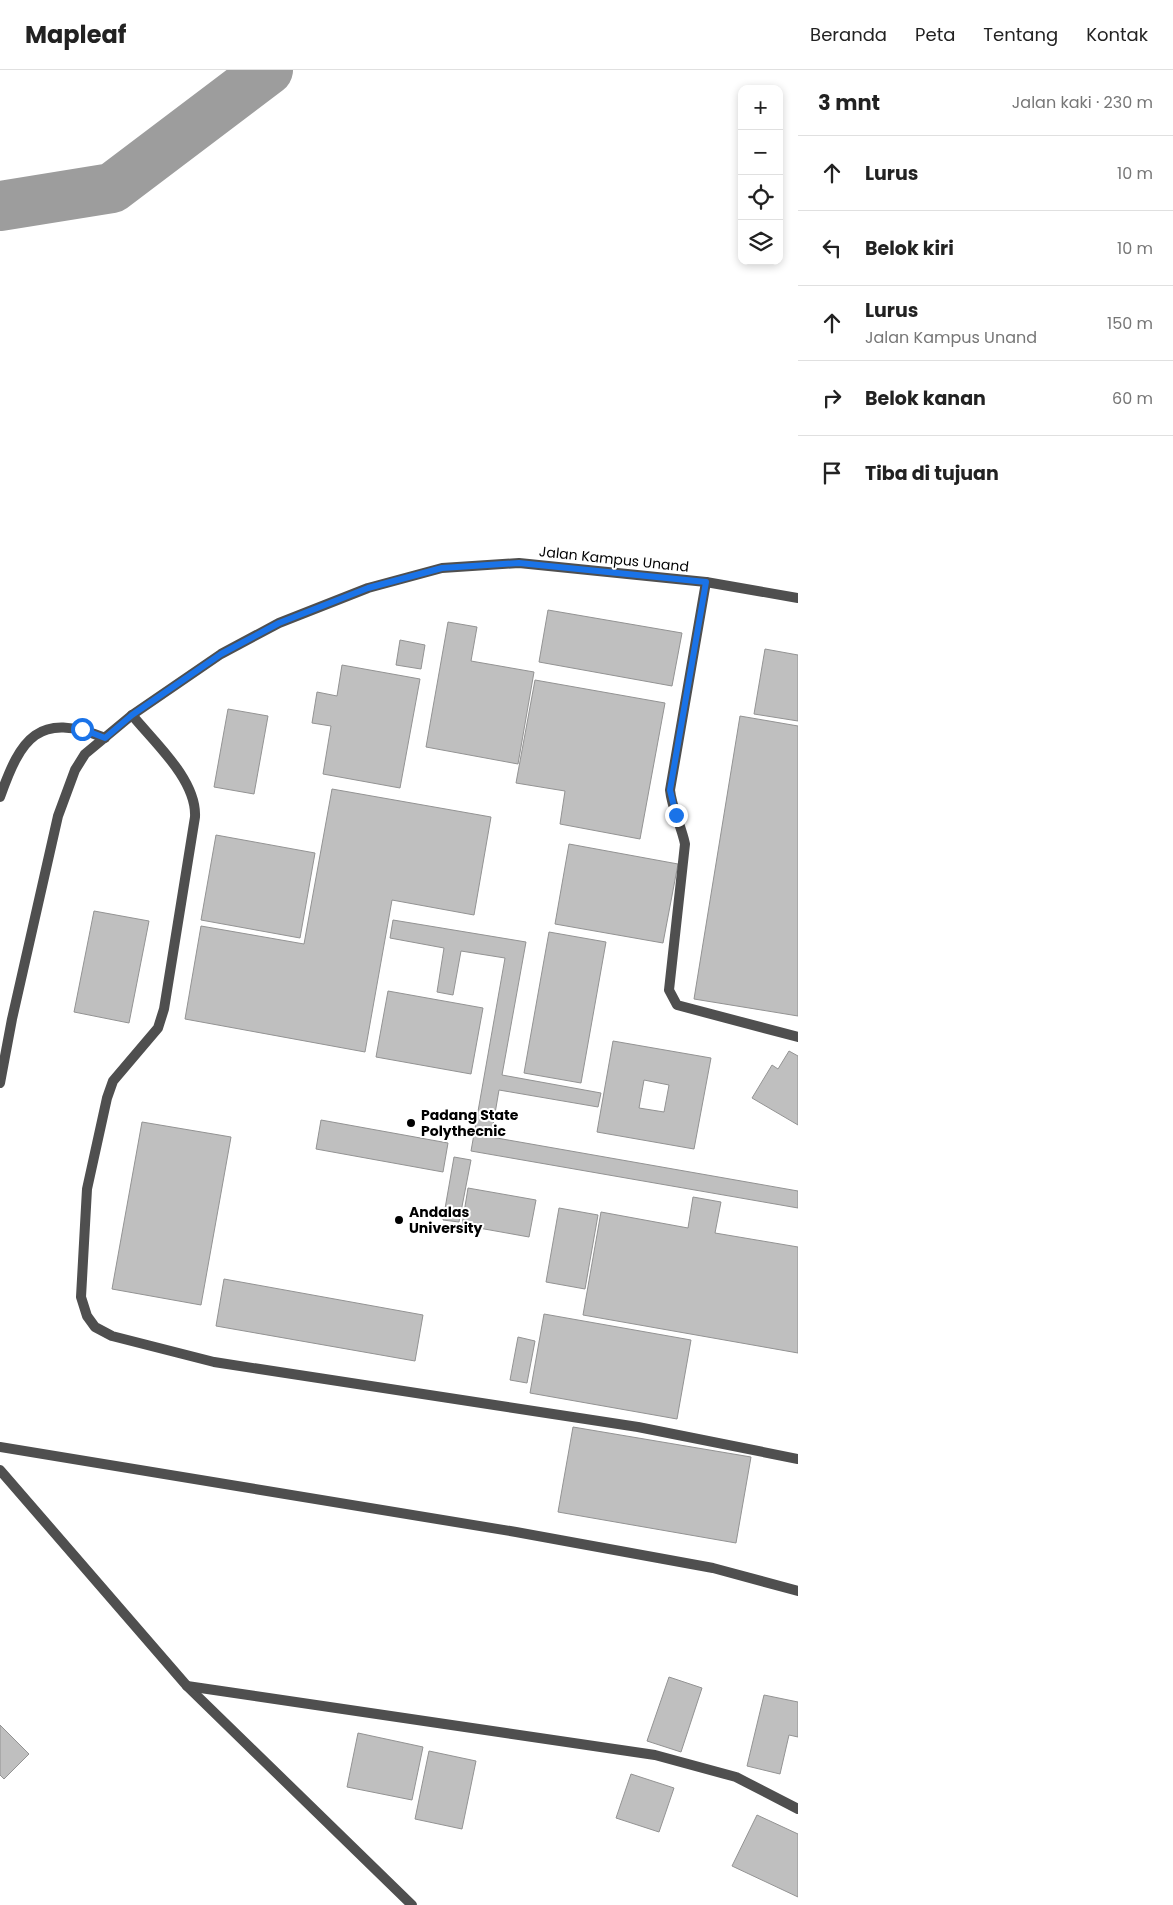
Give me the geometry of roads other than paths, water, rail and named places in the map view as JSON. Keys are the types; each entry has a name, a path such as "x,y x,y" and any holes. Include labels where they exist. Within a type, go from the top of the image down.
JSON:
{"street":[{"name":"Jalan Kampus Unand","path":"0,1083 12,1019 58,816 75,770 85,754 132,715 221,654 279,623 368,588 442,568 519,563 706,582 798,598"},
{"path":"706,582 670,790 671,801 682,828 685,844 670,990 677,1005 798,1037"},
{"path":"132,715 181,774 196,805 164,1009 158,1028 113,1081 107,1098 87,1189 81,1297 86,1316 95,1327 112,1336 214,1362 638,1427 798,1459"},
{"path":"0,797 11,767 22,746 39,732 59,726 82,729 105,738"},
{"path":"0,1447 516,1532 713,1568 798,1591"},
{"path":"0,1470 187,1686 412,1905"},
{"path":"187,1686 655,1755 736,1777 798,1808"}],"waterway":[{"path":"0,206 112,188 268,70"}],"place":[{"name":"Padang State Polythecnic","path":"411,1123"},
{"name":"Andalas University","path":"399,1220"}]}
